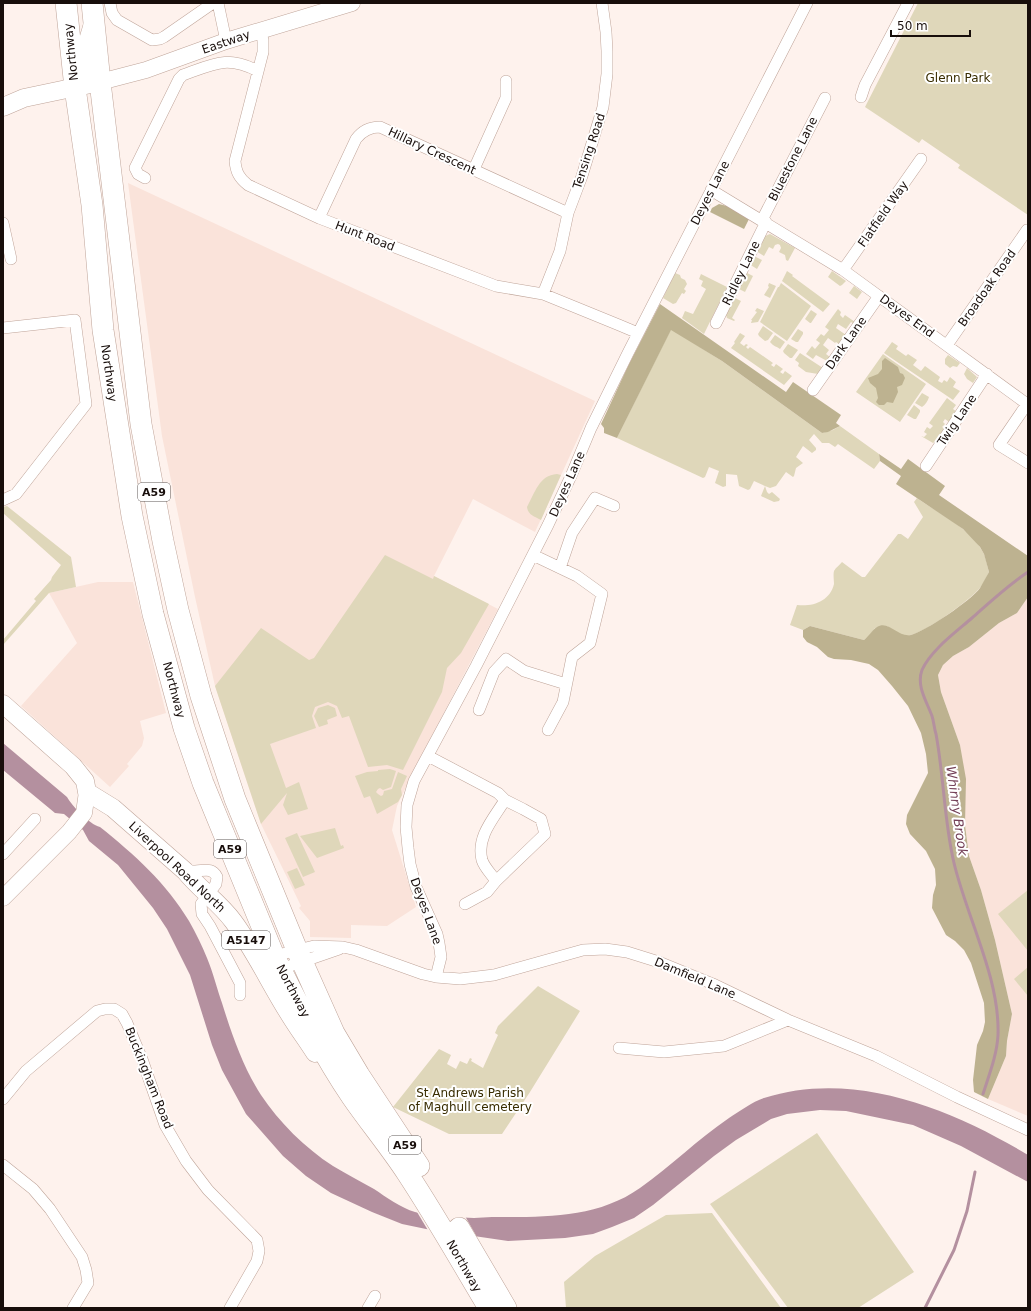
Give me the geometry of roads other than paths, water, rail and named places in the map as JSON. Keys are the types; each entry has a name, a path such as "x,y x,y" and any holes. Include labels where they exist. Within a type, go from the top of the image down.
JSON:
{"highway":[{"name":"Northway","path":"66,3 75,88 92,205 103,330 132,516 153,614 184,728 203,783 289,960 364,1082 460,1244 506,1308"},
{"name":"Northway","path":"93,12 141,424 163,541 178,610 201,696 289,960 302,1010 329,1060 352,1096 406,1172 442,1214"},
{"name":"Northway","path":"460,1244 488,1308"}],"main road":[{"path":"75,88 83,80 86,74 86,52 93,12"},
{"path":"3,107 24,98 100,82"},
{"path":"3,704 73,766 85,781 87,792"},
{"name":"Liverpool Road North","path":"87,792 103,800 113,808 185,871 207,895 220,905 236,925 274,986 292,1019 322,1064 352,1096"}],"street":[{"path":"110,3 112,13 117,20 148,38 156,40 164,37 213,3"},
{"path":"218,3 226,41"},
{"name":"Eastway","path":"100,82 166,63 226,41 352,3"},
{"name":"Tensing Road","path":"543,294 560,251 568,213 582,176 603,107 607,51 602,3"},
{"name":"Deyes Lane","path":"436,977 441,956 437,934 416,887 410,864 406,827 407,805 414,781 533,555 571,476 591,428 638,333 807,3"},
{"path":"862,97 865,86 908,3"},
{"name":"Hunt Road","path":"260,31 263,40 263,52 235,161 238,175 248,184 319,218 496,286 543,294 638,333"},
{"path":"145,178 138,174 135,168 179,78 183,75 224,62 247,65 258,71"},
{"path":"474,170 506,98 506,81"},
{"name":"Bluestone Lane","path":"764,221 824,98"},
{"name":"Hillary Crescent","path":"319,218 356,139 360,134 373,127 380,127 568,213"},
{"name":"Flatfield Way","path":"844,270 922,159"},
{"name":"Deyes End","path":"711,190 844,270 1028,403 999,445 1028,463"},
{"name":"Ridley Lane","path":"716,323 764,221"},
{"path":"3,223 11,259"},
{"name":"Broadoak Road","path":"947,345 1027,230"},
{"name":"Dark Lane","path":"813,390 879,296"},
{"path":"3,328 75,320 86,404 16,494 3,500"},
{"name":"Twig Lane","path":"926,466 987,374"},
{"path":"560,568 572,533 595,498 614,506"},
{"path":"533,555 577,576 602,594 590,643 572,656 562,702 548,730"},
{"path":"479,710 494,672 506,659 524,671 566,684"},
{"path":"428,756 498,793 505,800 523,808 541,819 545,834 496,881 487,892 466,904"},
{"path":"3,898 69,832 84,814 87,792"},
{"path":"496,881 482,861 481,848 483,834 505,800"},
{"path":"3,854 35,819"},
{"path":"207,895 201,904 202,914 210,926 240,983 240,994"},
{"name":"Damfield Lane","path":"289,960 343,948 356,950 423,974 436,977 460,979 494,975 583,950 605,949 627,952 659,962 713,984 788,1020 876,1056 957,1097 1028,1130"},
{"name":"Buckingham Road","path":"3,1099 26,1071 97,1011 114,1009 122,1014 142,1058 165,1124 186,1161 208,1190 257,1240 259,1251 257,1261 230,1308"},
{"path":"619,1048 664,1052 724,1046 788,1020"},
{"path":"3,1165 33,1189 50,1209 82,1257 88,1283 73,1308"},
{"path":"368,1308 375,1296"}],"waterway":[{"name":"Whinny Brook","path":"983,1094 996,1050 998,1035 994,992 982,948 954,863 948,831 936,734 932,716 925,700 920,682 922,670 931,655 1013,582 1028,572"},
{"name":"Whinny Brook","path":"925,1308 954,1250 967,1211 975,1172"}],"park label":[{"name":"Glenn Park","path":"958,78"},
{"name":"St Andrews Parish of Maghull cemetery","path":"470,1100"}]}
